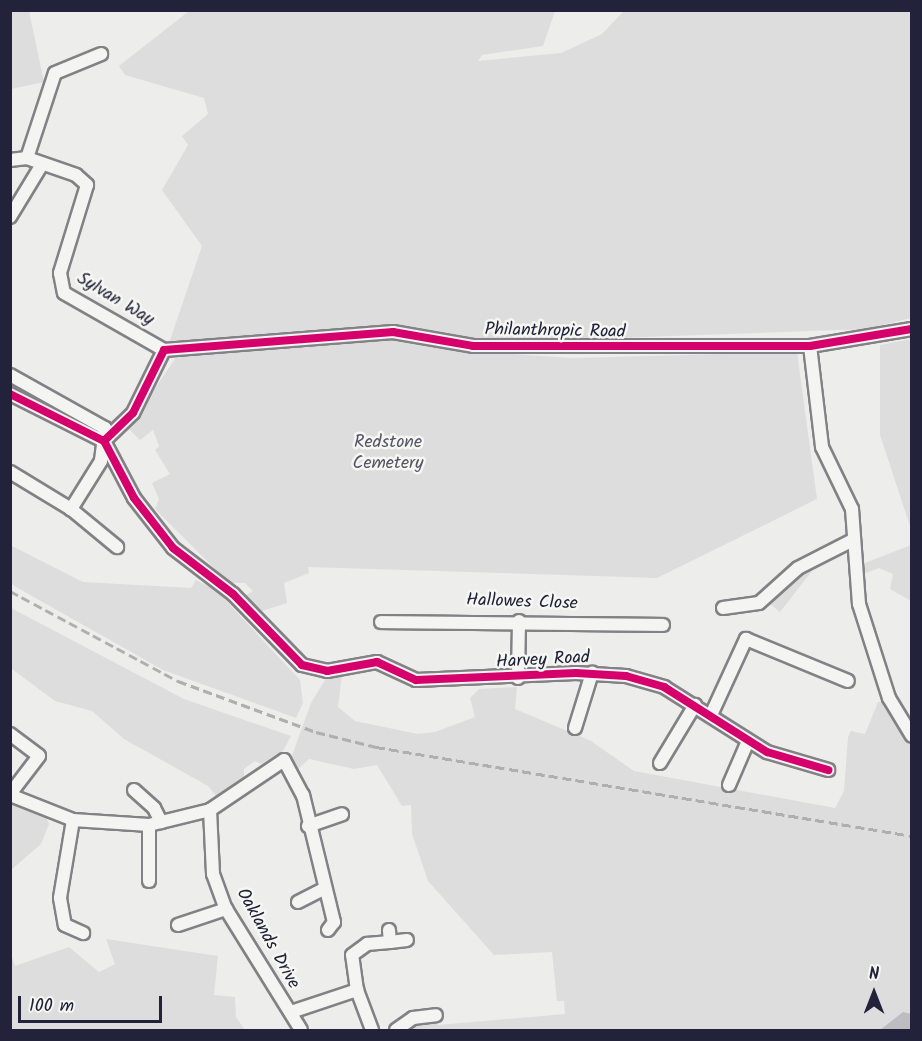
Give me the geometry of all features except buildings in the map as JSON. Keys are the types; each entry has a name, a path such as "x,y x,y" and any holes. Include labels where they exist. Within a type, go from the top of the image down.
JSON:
{"street":[{"path":"10,160 27,158 55,73 101,54"},
{"name":"Sylvan Way","path":"27,158 41,166 82,178 88,190 60,273 64,293 164,350"},
{"path":"10,217 41,166"},
{"name":"Philanthropic Road","path":"164,350 393,332 473,346 810,346 912,328"},
{"path":"810,346 822,447 852,509 859,604 889,698 912,736"},
{"path":"104,441 133,413 164,350"},
{"path":"10,375 105,428 101,461 71,509"},
{"path":"10,394 104,441"},
{"name":"Harvey Road","path":"104,441 134,498 173,548 233,594 284,652 302,665 327,671 367,662 416,680 518,678 592,673 664,687 711,715 748,741 828,770"},
{"path":"10,472 71,509 117,547"},
{"path":"723,608 759,603 798,568 853,540"},
{"path":"518,678 519,621"},
{"name":"Hallowes Close","path":"381,622 519,621 663,625"},
{"path":"711,715 746,639 848,681"},
{"path":"575,728 592,673"},
{"path":"660,763 694,705"},
{"path":"10,734 39,756 10,794 73,820 155,824 210,810 284,760 303,795 322,890 334,921 328,930"},
{"path":"729,785 748,741"},
{"path":"134,790 154,808 155,824 149,880"},
{"name":"Oaklands Drive","path":"210,810 213,874 226,909 301,1030"},
{"path":"308,826 342,814"},
{"path":"73,820 60,898 65,925 83,933"},
{"path":"298,902 322,890"},
{"path":"178,925 226,909"},
{"path":"372,1030 357,990 352,955 367,944 389,936 407,940"},
{"path":"291,1012 357,990"},
{"path":"396,1030 413,1018 436,1014"}],"shaded area":[{"path":"11,10 29,11 44,82 11,89"},
{"path":"189,11 555,11 543,46 482,55 478,61 561,53 602,34 624,11 911,11 911,318 866,329 560,340 464,340 351,327 180,347 169,343 202,246 162,190 188,145 182,136 208,114 204,98 125,75 119,66"},
{"name":"Redstone Cemetery","path":"379,337 468,351 572,358 797,352 817,499 657,578 308,567 309,573 284,583 287,603 259,612 247,603 246,595 253,591 245,583 232,583 220,574 155,509 159,499 152,483 170,474 155,450 159,446 153,430 140,440 128,428 177,356"},
{"path":"912,339 911,529 880,435 880,345"},
{"path":"10,545 83,582 191,588 196,580 217,591 300,680 303,703 296,718 163,670 16,587 11,583"},
{"path":"911,545 911,601 890,589 893,574 879,568 861,575 860,565"},
{"path":"819,562 780,612 770,604 794,576"},
{"path":"11,608 184,699 291,736 283,751 261,764 255,761 244,769 244,779 217,797 208,786 124,739 92,711 55,701 12,669"},
{"path":"328,675 342,675 338,707 355,721 418,734 435,732 475,717 470,698 479,689 517,687 515,709 591,741 634,771 835,808 844,791 848,737 851,731 865,734 878,702 886,702 911,742 911,1030 412,1030 412,1024 438,1020 438,1025 565,1014 564,1001 557,1001 552,952 494,955 428,881 412,834 411,805 402,806 377,765 354,769 309,759 297,770 289,764 311,703"},
{"path":"10,804 46,817 49,824 41,844 11,870"},
{"path":"106,939 218,956 214,995 235,997 236,1017 245,1030 11,1030 11,954 15,966 69,947 99,972 115,964"},
{"path":"903,1012 911,1014 911,1030 880,1030"}],"railway":[{"path":"10,591 178,681 316,732 376,747 912,836"}],"cycle path":[{"path":"104,441 133,413 164,350 393,332 473,346 810,346 912,329"},
{"path":"10,394 104,441 134,498 173,548 233,594 302,665 327,671 377,662 416,680 576,673 626,676 664,687 767,752 828,770"}]}
